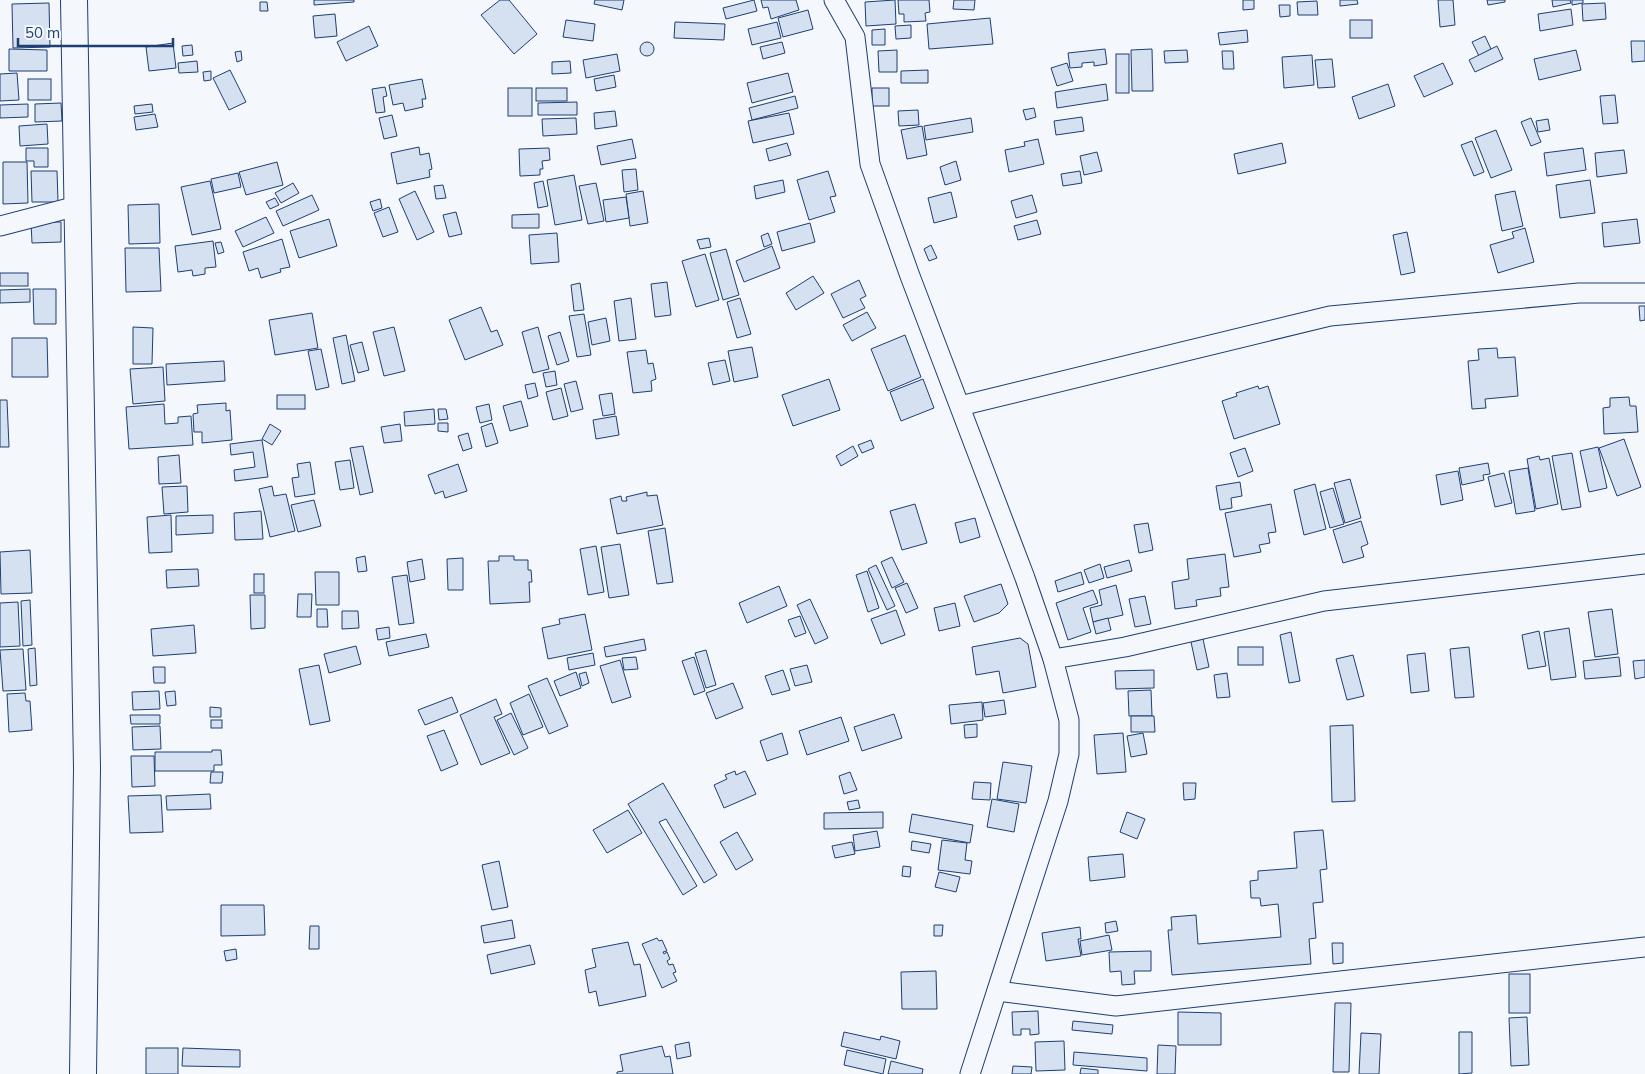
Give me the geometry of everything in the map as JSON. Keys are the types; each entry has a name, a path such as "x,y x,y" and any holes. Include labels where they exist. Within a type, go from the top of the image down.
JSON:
{"main road":[{"path":"74,0 87,768 83,1074"}],"street":[{"path":"834,0 855,37 870,164 1025,578 1053,659 1069,720 1069,754 1058,801 970,1074"},
{"path":"0,226 78,206"},
{"path":"960,406 1330,316 1579,293 1645,293"},
{"path":"1053,659 1125,647 1324,601 1645,564"},
{"path":"997,991 1116,1006 1645,947"}],"building":[{"path":"314,0 354,0 354,2 314,5"},
{"path":"500,0 509,0 537,34 514,54 481,15"},
{"path":"595,0 624,0 622,10 594,4"},
{"path":"754,0 757,11 726,19 723,8"},
{"path":"761,0 796,0 799,10 771,19 768,7 763,8"},
{"path":"895,0 896,24 866,26 865,2"},
{"path":"898,0 929,0 930,12 925,13 926,21 904,22 904,14 899,14"},
{"path":"954,0 975,0 974,10 953,9"},
{"path":"1243,0 1254,0 1254,9 1243,10"},
{"path":"1340,0 1357,0 1358,4 1340,6"},
{"path":"1438,0 1453,0 1455,25 1440,27"},
{"path":"1487,0 1505,0 1505,2 1488,5"},
{"path":"1552,0 1570,0 1571,3 1553,7"},
{"path":"1572,0 1583,0 1583,3 1572,5"},
{"path":"1317,1 1318,15 1298,15 1297,2"},
{"path":"260,2 267,2 268,11 260,11"},
{"path":"49,3 50,47 13,48 12,4"},
{"path":"1605,3 1606,19 1583,21 1582,4"},
{"path":"1279,5 1290,5 1290,16 1280,17"},
{"path":"1571,9 1573,25 1540,31 1538,14"},
{"path":"808,10 813,29 783,37 778,18"},
{"path":"335,14 337,36 315,38 313,16"},
{"path":"990,18 993,44 929,49 927,24"},
{"path":"566,20 595,24 593,41 563,37"},
{"path":"1350,20 1372,20 1372,38 1350,38"},
{"path":"675,22 725,24 724,40 674,38"},
{"path":"777,22 781,38 752,45 748,29"},
{"path":"911,25 911,38 896,39 895,26"},
{"path":"369,26 378,46 346,61 337,42"},
{"path":"885,29 885,45 872,45 872,30"},
{"path":"1247,30 1248,42 1220,45 1218,33"},
{"path":"1485,36 1491,49 1479,56 1472,42"},
{"path":"1631,41 1645,41 1645,61 1632,62"},
{"path":"647,42 652,44 654,49 652,54 647,56 642,54 640,49 642,44"},
{"path":"782,42 785,53 763,59 760,47"},
{"path":"173,43 176,68 149,71 146,47"},
{"path":"192,45 193,55 183,56 182,46"},
{"path":"1497,46 1503,59 1475,72 1469,60"},
{"path":"9,49 47,50 47,71 9,71"},
{"path":"1105,49 1107,64 1094,66 1094,62 1082,63 1082,67 1070,68 1068,53"},
{"path":"1152,49 1153,91 1132,91 1131,50"},
{"path":"897,50 897,72 879,72 878,51"},
{"path":"1187,50 1188,62 1165,63 1164,51"},
{"path":"1576,50 1581,70 1539,80 1534,59"},
{"path":"241,51 242,60 237,62 235,52"},
{"path":"1222,51 1233,51 1234,69 1223,69"},
{"path":"617,54 620,71 586,78 583,60"},
{"path":"1116,54 1129,54 1129,93 1116,93"},
{"path":"1312,55 1314,85 1284,88 1282,57"},
{"path":"1332,59 1335,87 1318,88 1315,60"},
{"path":"197,61 198,72 179,73 178,63"},
{"path":"570,61 571,73 552,74 552,62"},
{"path":"1067,63 1073,81 1057,86 1051,68"},
{"path":"1443,63 1453,84 1424,97 1414,76"},
{"path":"230,70 246,102 229,110 213,78"},
{"path":"928,70 928,83 901,83 901,71"},
{"path":"211,71 211,80 204,81 203,72"},
{"path":"17,73 19,100 0,101 0,74"},
{"path":"788,73 793,92 752,103 747,83"},
{"path":"614,75 616,87 596,91 594,79"},
{"path":"28,79 51,79 51,100 28,100"},
{"path":"422,79 426,99 422,99 423,107 405,111 403,103 393,105 389,85"},
{"path":"1106,84 1108,100 1057,108 1055,92"},
{"path":"1388,84 1395,106 1359,119 1352,97"},
{"path":"385,87 387,96 383,97 385,112 376,113 372,89"},
{"path":"508,88 532,88 532,116 508,116"},
{"path":"536,88 567,88 567,101 536,101"},
{"path":"872,88 889,88 889,106 872,106"},
{"path":"1615,95 1618,123 1603,124 1600,96"},
{"path":"795,96 798,108 752,120 749,108"},
{"path":"577,102 577,115 538,115 538,103"},
{"path":"61,103 62,121 35,122 35,104"},
{"path":"28,104 28,117 0,118 0,105"},
{"path":"152,104 153,112 135,114 134,106"},
{"path":"1034,108 1036,117 1026,120 1023,110"},
{"path":"918,110 919,125 899,126 898,111"},
{"path":"615,111 617,126 595,129 594,113"},
{"path":"789,113 794,134 753,143 748,121"},
{"path":"155,114 158,127 136,130 134,117"},
{"path":"392,115 397,136 384,139 379,118"},
{"path":"1082,117 1084,131 1056,135 1054,121"},
{"path":"576,118 577,134 543,136 542,119"},
{"path":"971,118 973,132 926,140 924,126"},
{"path":"1531,118 1541,142 1531,146 1521,122"},
{"path":"1548,119 1550,130 1538,132 1536,121"},
{"path":"47,124 48,144 20,146 19,126"},
{"path":"922,126 927,155 907,159 901,130"},
{"path":"1496,130 1512,170 1491,178 1475,138"},
{"path":"632,139 636,158 601,165 597,146"},
{"path":"1038,139 1044,164 1009,172 1005,150 1025,146 1024,142"},
{"path":"1472,141 1484,172 1474,176 1461,145"},
{"path":"787,143 791,155 769,161 766,149"},
{"path":"1282,143 1286,163 1238,174 1234,154"},
{"path":"419,147 420,155 429,153 432,169 429,170 430,177 397,184 391,153"},
{"path":"26,148 48,148 48,167 34,167 34,161 26,161"},
{"path":"549,148 550,160 542,161 543,169 540,169 540,175 520,176 519,149"},
{"path":"1583,148 1586,170 1547,176 1544,153"},
{"path":"1624,150 1627,173 1597,177 1595,153"},
{"path":"1097,152 1102,171 1084,175 1080,156"},
{"path":"956,161 961,180 945,185 940,167"},
{"path":"3,162 27,162 28,203 3,204"},
{"path":"277,162 283,185 246,195 239,172"},
{"path":"636,169 638,190 624,192 622,170"},
{"path":"31,171 57,171 58,202 32,202"},
{"path":"828,171 836,196 830,197 835,212 809,220 797,180"},
{"path":"1080,171 1082,183 1063,186 1061,174"},
{"path":"238,173 241,187 214,193 211,179"},
{"path":"574,175 582,220 555,225 547,180"},
{"path":"783,180 785,192 756,199 754,186"},
{"path":"1590,180 1595,213 1560,218 1556,185"},
{"path":"210,181 221,229 192,235 181,187"},
{"path":"543,181 548,206 538,208 534,183"},
{"path":"293,183 299,193 281,203 275,193"},
{"path":"596,183 604,221 588,224 579,186"},
{"path":"443,185 446,198 436,199 434,186"},
{"path":"415,191 434,232 417,240 399,199"},
{"path":"643,191 648,223 630,226 626,194"},
{"path":"1515,191 1523,226 1502,231 1495,195"},
{"path":"951,192 957,217 934,223 928,198"},
{"path":"312,195 319,210 283,226 276,211"},
{"path":"1032,195 1037,212 1016,218 1011,201"},
{"path":"626,197 629,218 606,222 603,200"},
{"path":"275,198 279,205 270,209 266,202"},
{"path":"380,199 382,208 373,211 370,202"},
{"path":"159,204 160,243 129,244 128,205"},
{"path":"389,207 398,232 383,237 374,213"},
{"path":"456,212 462,234 449,237 443,215"},
{"path":"539,214 539,228 512,228 512,215"},
{"path":"266,217 274,233 243,247 235,231"},
{"path":"329,219 337,246 299,258 290,231"},
{"path":"1637,219 1640,243 1604,247 1602,223"},
{"path":"1037,220 1041,234 1018,240 1014,226"},
{"path":"31,222 61,222 61,242 32,243"},
{"path":"810,223 815,242 782,251 777,232"},
{"path":"1525,228 1534,262 1498,273 1490,245 1514,238 1512,232"},
{"path":"1407,232 1415,272 1401,275 1393,235"},
{"path":"557,233 559,262 531,264 529,235"},
{"path":"768,233 772,244 764,247 761,236"},
{"path":"709,238 711,247 700,249 697,240"},
{"path":"282,239 290,267 280,269 281,272 261,278 258,268 249,271 243,252"},
{"path":"213,241 216,267 205,268 205,274 193,276 192,270 178,272 175,246"},
{"path":"221,242 224,252 218,254 215,243"},
{"path":"931,245 937,258 929,261 924,249"},
{"path":"772,246 780,268 744,282 736,261"},
{"path":"125,248 159,248 161,291 126,292"},
{"path":"726,249 739,295 723,300 710,253"},
{"path":"705,254 719,300 696,307 682,261"},
{"path":"0,273 28,273 28,286 0,286"},
{"path":"813,276 824,293 796,310 786,293"},
{"path":"859,280 866,296 860,299 865,308 843,318 831,294"},
{"path":"667,282 671,315 655,317 651,284"},
{"path":"580,283 584,310 574,311 571,285"},
{"path":"30,289 30,302 0,303 0,290"},
{"path":"33,289 56,289 56,324 34,324"},
{"path":"631,298 636,339 619,341 614,301"},
{"path":"740,298 751,334 737,338 727,302"},
{"path":"1639,306 1645,306 1645,320 1640,321"},
{"path":"481,307 491,332 497,330 503,345 465,360 449,320"},
{"path":"867,312 876,328 852,341 843,325"},
{"path":"312,313 318,348 275,355 269,320"},
{"path":"584,314 591,355 577,357 569,316"},
{"path":"606,318 610,341 592,345 588,322"},
{"path":"133,327 153,328 152,364 133,364"},
{"path":"394,327 405,371 384,376 373,332"},
{"path":"538,327 549,369 533,373 522,332"},
{"path":"560,332 569,361 557,365 548,336"},
{"path":"346,335 355,381 342,384 333,338"},
{"path":"905,335 921,377 888,391 871,349"},
{"path":"12,338 47,338 48,377 12,377"},
{"path":"362,342 369,370 358,373 350,345"},
{"path":"752,347 758,377 734,382 728,351"},
{"path":"1497,348 1498,358 1515,357 1518,396 1485,399 1486,408 1472,409 1468,361 1479,360 1478,349"},
{"path":"321,349 329,387 316,390 308,351"},
{"path":"646,350 648,364 653,363 656,379 651,381 652,391 633,393 627,352"},
{"path":"725,360 730,381 713,385 708,363"},
{"path":"224,361 225,381 167,385 166,364"},
{"path":"163,367 165,401 133,404 130,369"},
{"path":"555,371 557,385 546,387 543,373"},
{"path":"829,379 840,410 793,426 782,395"},
{"path":"923,379 934,408 901,421 890,392"},
{"path":"576,381 583,409 571,412 564,384"},
{"path":"535,383 538,396 528,399 525,385"},
{"path":"1258,386 1259,389 1268,386 1280,424 1234,439 1222,401 1237,396 1236,393"},
{"path":"561,388 568,416 553,420 546,392"},
{"path":"612,393 615,414 603,416 599,395"},
{"path":"277,395 305,395 305,409 277,409"},
{"path":"1629,397 1630,406 1636,406 1638,432 1604,434 1603,408 1610,407 1610,398"},
{"path":"0,400 7,400 9,447 0,447"},
{"path":"521,401 528,426 510,431 503,406"},
{"path":"226,403 226,411 230,410 232,440 202,443 202,432 194,432 193,414 198,413 197,405"},
{"path":"164,404 165,424 178,423 178,417 191,416 193,445 129,449 126,407"},
{"path":"489,404 492,420 480,423 476,407"},
{"path":"434,409 435,424 405,426 404,412"},
{"path":"438,409 446,409 448,419 439,420"},
{"path":"616,416 619,435 596,439 593,420"},
{"path":"438,423 448,423 448,432 438,431"},
{"path":"492,423 498,443 486,447 481,427"},
{"path":"270,424 281,431 272,445 262,439"},
{"path":"400,424 402,441 384,443 381,427"},
{"path":"468,433 472,448 463,451 458,436"},
{"path":"1624,439 1641,487 1617,496 1599,448"},
{"path":"262,440 268,477 235,481 234,470 255,467 253,452 231,455 230,444"},
{"path":"871,440 874,448 862,453 858,445"},
{"path":"363,446 373,492 360,495 350,448"},
{"path":"853,446 858,456 841,466 836,456"},
{"path":"1598,447 1607,488 1589,492 1580,451"},
{"path":"1245,448 1253,471 1238,477 1230,453"},
{"path":"1572,453 1581,507 1562,510 1552,456"},
{"path":"179,455 181,483 159,484 158,457"},
{"path":"1539,456 1540,460 1549,458 1558,504 1536,509 1527,459"},
{"path":"350,460 354,488 340,490 335,462"},
{"path":"310,462 315,494 295,497 292,478 299,477 297,464"},
{"path":"1488,463 1490,474 1483,475 1484,480 1462,485 1459,468"},
{"path":"458,464 467,491 445,498 443,491 435,494 428,475"},
{"path":"1528,468 1535,511 1516,514 1509,471"},
{"path":"1458,471 1463,500 1441,505 1436,475"},
{"path":"1504,473 1512,503 1495,507 1488,477"},
{"path":"1350,479 1361,518 1345,523 1334,483"},
{"path":"1240,482 1242,496 1231,498 1232,508 1220,510 1216,486"},
{"path":"1315,484 1326,529 1304,535 1294,490"},
{"path":"187,486 188,512 164,514 162,487"},
{"path":"272,486 274,496 286,494 295,531 270,537 259,489"},
{"path":"1333,488 1344,524 1330,528 1320,492"},
{"path":"647,492 647,496 657,495 663,525 617,534 610,499 621,496 622,501 627,501 626,497"},
{"path":"314,500 321,526 298,532 291,505"},
{"path":"915,504 927,543 902,550 890,511"},
{"path":"1271,504 1276,532 1268,533 1270,543 1259,545 1261,552 1234,557 1225,513"},
{"path":"261,511 263,539 235,540 234,513"},
{"path":"171,515 172,552 149,553 147,517"},
{"path":"213,515 213,533 176,535 176,516"},
{"path":"975,518 980,537 960,543 955,523"},
{"path":"1361,521 1368,544 1361,547 1364,557 1343,563 1333,530"},
{"path":"1148,523 1153,550 1139,553 1134,525"},
{"path":"665,528 673,582 657,584 648,531"},
{"path":"620,544 629,595 609,598 601,547"},
{"path":"596,546 604,592 588,595 580,549"},
{"path":"30,550 32,593 1,594 0,552"},
{"path":"1225,554 1229,587 1220,588 1221,596 1196,600 1197,606 1175,609 1172,582 1189,579 1187,559"},
{"path":"365,556 367,571 358,572 356,558"},
{"path":"499,556 514,556 514,560 528,560 528,570 531,570 532,582 529,582 530,602 490,604 488,561 499,561"},
{"path":"892,557 904,582 892,588 881,562"},
{"path":"463,558 463,590 448,590 447,559"},
{"path":"422,559 425,579 410,582 407,562"},
{"path":"1129,560 1132,571 1107,578 1104,567"},
{"path":"1100,564 1104,578 1089,583 1084,570"},
{"path":"876,565 895,606 887,610 868,569"},
{"path":"198,569 199,586 167,588 166,570"},
{"path":"867,571 879,608 868,612 856,575"},
{"path":"315,572 339,572 339,605 316,605"},
{"path":"1081,572 1084,584 1058,592 1055,581"},
{"path":"254,574 264,574 264,593 254,593"},
{"path":"407,575 414,623 399,625 392,577"},
{"path":"907,583 918,608 906,613 895,588"},
{"path":"1001,584 1008,604 999,613 974,622 964,596"},
{"path":"1116,585 1123,615 1093,622 1090,608 1102,605 1099,590"},
{"path":"779,586 787,606 747,623 739,603"},
{"path":"1093,590 1098,603 1083,608 1091,632 1068,640 1056,603"},
{"path":"298,594 312,594 311,617 297,617"},
{"path":"250,595 265,595 265,628 251,629"},
{"path":"1145,596 1151,624 1135,627 1129,599"},
{"path":"810,599 828,638 815,644 797,605"},
{"path":"30,600 32,645 23,646 21,601"},
{"path":"18,602 20,646 0,647 0,603"},
{"path":"955,603 960,626 939,631 934,608"},
{"path":"317,609 327,609 328,627 317,627"},
{"path":"1612,609 1618,654 1595,657 1588,612"},
{"path":"896,610 905,635 881,644 871,619"},
{"path":"342,611 358,611 359,628 342,629"},
{"path":"585,614 592,650 548,659 542,628 560,624 559,619"},
{"path":"800,616 806,633 795,637 788,620"},
{"path":"1108,618 1111,630 1096,634 1093,622"},
{"path":"194,625 196,653 153,656 151,629"},
{"path":"389,627 390,638 378,640 376,629"},
{"path":"1569,628 1576,677 1551,680 1544,632"},
{"path":"1539,631 1546,666 1528,669 1522,635"},
{"path":"1291,632 1300,681 1289,683 1280,635"},
{"path":"426,634 429,647 389,656 386,642"},
{"path":"1020,638 1028,644 1036,687 1003,693 999,671 976,675 972,647"},
{"path":"644,639 646,650 606,657 604,647"},
{"path":"1203,639 1209,667 1197,670 1191,642"},
{"path":"356,646 361,664 329,673 324,654"},
{"path":"1238,647 1263,647 1263,665 1238,665"},
{"path":"1469,647 1474,697 1455,698 1450,649"},
{"path":"35,648 37,685 30,686 28,649"},
{"path":"23,649 26,690 3,691 0,650"},
{"path":"706,650 716,685 706,688 695,653"},
{"path":"593,653 595,665 569,670 567,658"},
{"path":"1425,653 1429,691 1411,693 1407,655"},
{"path":"1353,655 1364,696 1347,700 1336,659"},
{"path":"636,657 638,669 624,670 622,658"},
{"path":"694,657 705,691 694,695 682,661"},
{"path":"1619,657 1621,676 1585,679 1583,661"},
{"path":"620,660 631,697 612,703 600,666"},
{"path":"1645,660 1645,677 1635,679 1633,661"},
{"path":"319,665 330,721 310,725 299,669"},
{"path":"807,665 812,682 795,686 790,669"},
{"path":"153,667 165,667 165,683 154,683"},
{"path":"783,670 790,690 772,695 765,676"},
{"path":"1154,670 1154,688 1116,689 1115,671"},
{"path":"576,672 581,688 560,696 554,681"},
{"path":"586,672 589,683 582,686 579,674"},
{"path":"1227,673 1230,697 1217,698 1214,675"},
{"path":"547,678 568,726 549,734 528,686"},
{"path":"733,683 743,708 716,719 706,693"},
{"path":"1151,690 1152,716 1129,716 1128,691"},
{"path":"159,691 160,709 133,710 132,692"},
{"path":"175,691 176,705 167,706 165,692"},
{"path":"25,693 26,701 30,701 32,730 9,732 7,694"},
{"path":"529,694 543,727 523,735 510,703"},
{"path":"452,697 458,712 425,725 418,710"},
{"path":"496,699 502,714 494,717 510,753 481,765 460,715"},
{"path":"1004,700 1006,714 985,717 983,703"},
{"path":"982,702 983,720 951,724 949,705"},
{"path":"210,707 221,708 221,717 210,717"},
{"path":"511,713 528,748 514,755 497,720"},
{"path":"894,714 902,738 862,751 854,727"},
{"path":"130,715 160,715 160,724 131,724"},
{"path":"1131,716 1154,716 1155,732 1131,732"},
{"path":"841,717 849,741 807,755 799,731"},
{"path":"211,720 222,720 222,728 211,728"},
{"path":"977,724 977,737 965,738 964,725"},
{"path":"1353,725 1355,801 1332,802 1330,726"},
{"path":"160,726 161,749 133,750 132,727"},
{"path":"444,730 458,764 441,771 427,736"},
{"path":"782,733 788,754 767,761 760,741"},
{"path":"1123,733 1126,772 1097,774 1094,735"},
{"path":"1143,733 1147,754 1131,757 1127,736"},
{"path":"212,750 221,750 222,765 214,765 214,771 155,771 155,752 212,752"},
{"path":"131,756 154,756 155,786 132,787"},
{"path":"1003,762 1032,766 1026,803 997,799"},
{"path":"735,771 736,775 745,771 756,794 724,808 714,785 727,779 725,775"},
{"path":"211,772 223,772 222,783 210,783"},
{"path":"850,772 857,790 844,794 839,776"},
{"path":"974,782 991,783 990,800 972,799"},
{"path":"663,783 717,875 704,883 666,819 659,822 697,886 683,895 628,804"},
{"path":"1183,783 1196,783 1195,799 1184,800"},
{"path":"210,794 211,809 167,810 166,796"},
{"path":"161,795 163,832 130,833 128,796"},
{"path":"992,799 1019,804 1014,832 987,827"},
{"path":"858,800 860,808 849,810 847,802"},
{"path":"628,810 642,833 607,853 593,830"},
{"path":"883,812 883,828 824,829 824,813"},
{"path":"1127,812 1145,819 1137,839 1120,832"},
{"path":"912,814 973,825 970,843 909,832"},
{"path":"1323,830 1327,869 1320,870 1323,902 1313,903 1316,938 1309,939 1311,964 1172,975 1168,930 1172,930 1171,917 1196,915 1198,944 1281,937 1278,904 1261,906 1260,898 1251,898 1250,881 1258,880 1258,871 1297,868 1294,832"},
{"path":"877,831 880,847 855,851 853,835"},
{"path":"737,832 753,860 736,870 720,842"},
{"path":"942,840 967,843 965,860 972,861 970,874 938,870"},
{"path":"912,841 931,844 929,853 911,850"},
{"path":"852,842 855,854 835,858 832,846"},
{"path":"1123,854 1125,877 1090,881 1088,857"},
{"path":"499,861 508,907 492,910 482,865"},
{"path":"903,866 911,867 910,877 902,876"},
{"path":"939,872 960,877 956,892 935,887"},
{"path":"221,905 264,905 265,935 221,936"},
{"path":"512,920 515,938 484,943 481,926"},
{"path":"1116,921 1118,931 1106,933 1105,923"},
{"path":"934,925 943,925 942,936 934,936"},
{"path":"310,926 319,926 319,949 309,949"},
{"path":"1080,927 1081,939 1078,939 1081,956 1046,961 1042,933"},
{"path":"1109,935 1112,950 1082,955 1080,941"},
{"path":"657,938 659,941 662,940 667,951 663,952 664,954 667,952 670,959 667,961 669,965 673,964 676,972 673,973 677,981 662,988 642,944"},
{"path":"628,942 634,965 640,964 646,996 599,1006 596,991 589,993 585,970 596,967 592,949"},
{"path":"1332,943 1343,943 1343,963 1333,964"},
{"path":"530,945 535,964 491,974 487,955"},
{"path":"236,949 237,959 226,961 224,951"},
{"path":"1151,951 1151,971 1134,971 1135,984 1122,985 1121,971 1110,972 1109,952"},
{"path":"936,971 937,1009 902,1009 901,972"},
{"path":"1509,974 1530,974 1530,1013 1509,1013"},
{"path":"1335,1003 1351,1003 1349,1072 1333,1072"},
{"path":"1038,1011 1039,1034 1030,1035 1030,1029 1021,1029 1021,1035 1013,1035 1012,1012"},
{"path":"1178,1012 1221,1013 1221,1045 1178,1045"},
{"path":"1527,1017 1529,1065 1511,1066 1509,1018"},
{"path":"1073,1021 1113,1025 1112,1034 1072,1030"},
{"path":"844,1032 880,1040 881,1036 900,1041 896,1059 841,1046"},
{"path":"1459,1032 1472,1032 1472,1073 1459,1074"},
{"path":"1361,1033 1381,1034 1379,1074 1359,1074"},
{"path":"1064,1041 1065,1070 1036,1071 1035,1042"},
{"path":"689,1042 691,1056 677,1059 675,1045"},
{"path":"1158,1045 1176,1046 1175,1074 1157,1074"},
{"path":"662,1046 665,1057 670,1056 673,1074 617,1074 617,1072 623,1071 620,1055"},
{"path":"146,1048 178,1048 178,1074 146,1074"},
{"path":"183,1048 240,1050 240,1067 182,1066"},
{"path":"847,1050 886,1059 883,1074 844,1065"},
{"path":"1074,1052 1147,1058 1147,1071 1073,1065"},
{"path":"891,1061 923,1069 922,1074 888,1074"},
{"path":"1013,1066 1032,1067 1031,1074 1012,1074"},
{"path":"1081,1068 1098,1070 1098,1074 1080,1074"}]}
